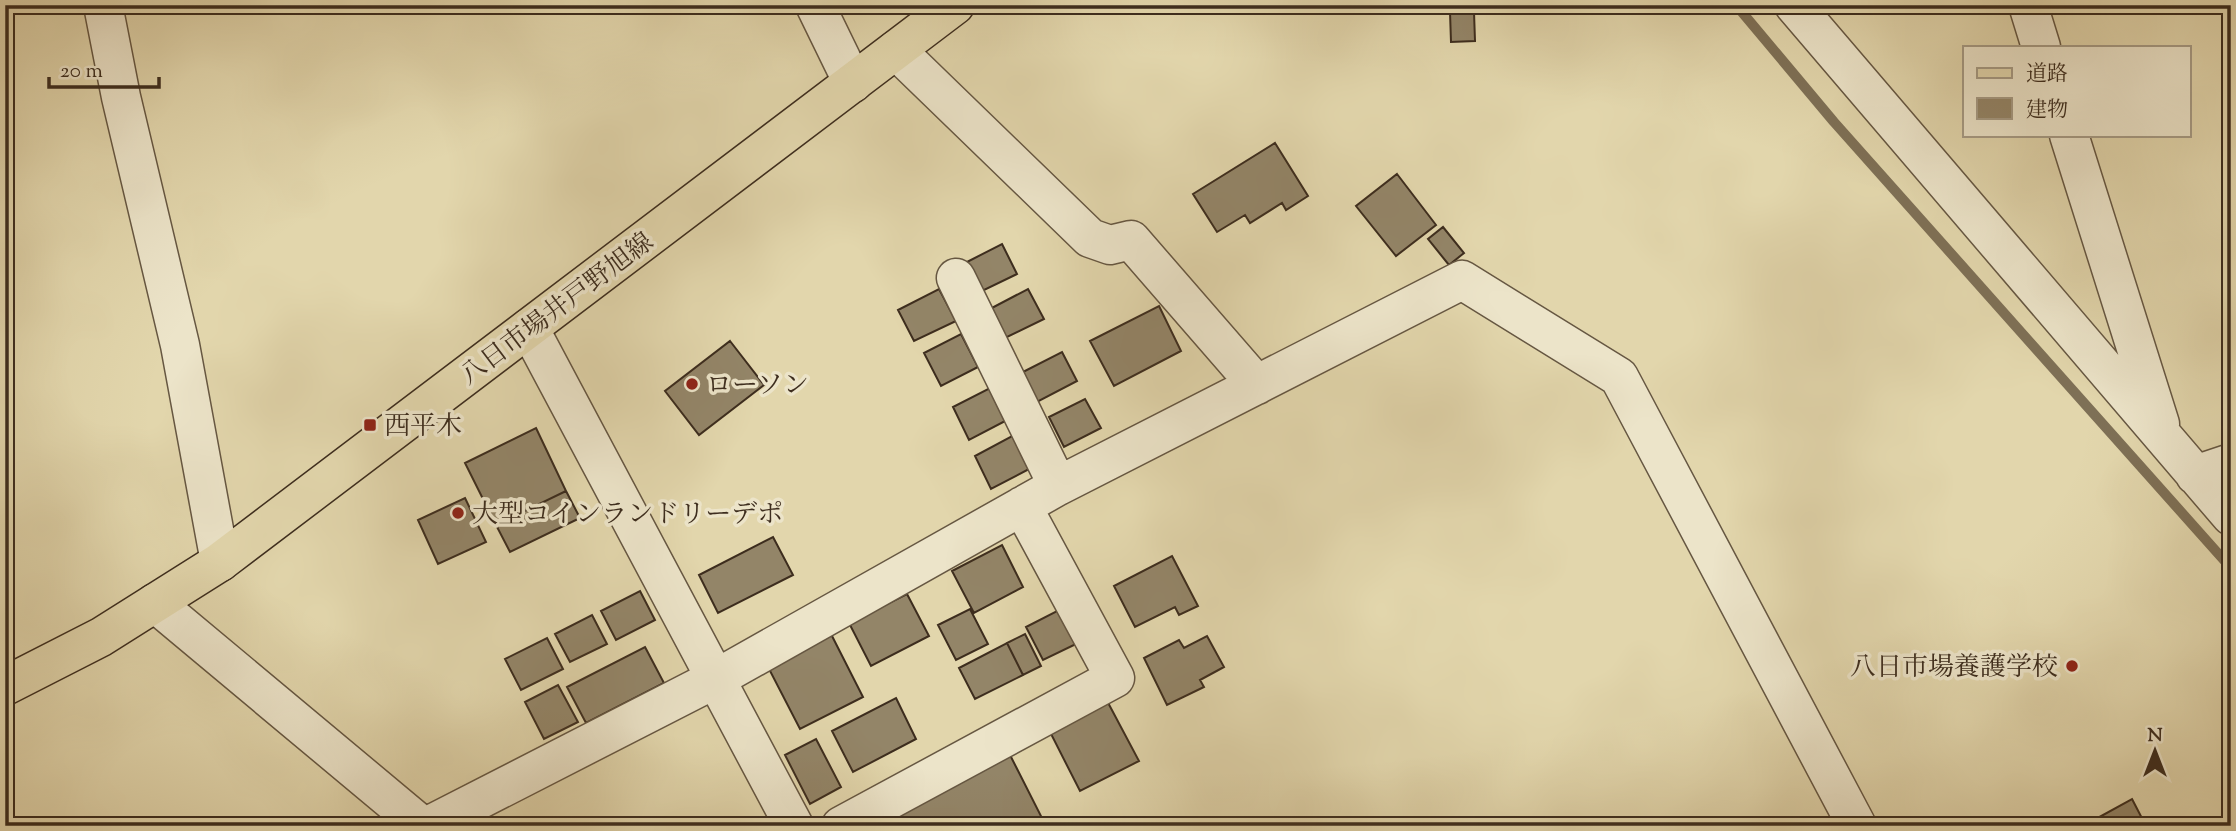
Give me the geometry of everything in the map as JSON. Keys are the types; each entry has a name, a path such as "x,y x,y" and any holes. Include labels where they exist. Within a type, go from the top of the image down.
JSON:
{"main road":[{"name":"八日市場井戸野旭線","path":"5,686 101,637 220,562 955,5"}],"street":[{"path":"103,5 121,97 180,345 220,562"},
{"path":"815,5 853,83"},
{"path":"1794,5 2231,516"},
{"path":"2028,5 2042,46"},
{"path":"896,50 1090,238 1110,245 1131,240 1257,384"},
{"path":"2069,136 2164,439"},
{"path":"956,278 1058,486"},
{"path":"428,826 716,678 1058,486 1462,280 1619,377 1857,826"},
{"path":"529,328 794,826"},
{"path":"2195,475 2231,463"},
{"path":"841,826 1115,678 1022,506"},
{"path":"155,603 422,826"}],"building":[{"path":"1450,12 1474,12 1475,41 1451,42"},
{"path":"1275,143 1308,196 1286,210 1282,203 1250,223 1245,215 1217,232 1193,194"},
{"path":"1397,174 1436,225 1396,256 1356,206"},
{"path":"1443,227 1464,253 1449,265 1428,239"},
{"path":"1002,244 1017,274 980,292 965,263"},
{"path":"939,289 956,321 914,341 898,310"},
{"path":"1028,289 1044,319 1003,339 988,310"},
{"path":"1159,306 1181,351 1114,386 1090,341"},
{"path":"961,334 978,367 941,386 924,353"},
{"path":"730,341 764,385 699,435 665,391"},
{"path":"1062,352 1077,381 1035,403 1019,374"},
{"path":"992,387 1009,419 969,440 953,407"},
{"path":"1085,399 1101,428 1064,447 1049,417"},
{"path":"536,428 566,491 496,525 465,463"},
{"path":"1014,435 1031,468 991,489 975,456"},
{"path":"566,491 580,518 510,552 496,525"},
{"path":"465,498 486,542 438,564 418,520"},
{"path":"773,537 793,575 718,613 699,575"},
{"path":"1002,545 1023,587 974,613 952,571"},
{"path":"1172,556 1198,606 1179,615 1175,607 1135,627 1114,586"},
{"path":"640,591 655,620 616,640 601,611"},
{"path":"907,594 929,636 871,666 849,623"},
{"path":"970,609 988,644 956,660 938,625"},
{"path":"1059,610 1076,644 1043,660 1026,627"},
{"path":"592,615 607,644 570,662 555,634"},
{"path":"831,634 863,697 800,729 768,667"},
{"path":"1025,634 1041,666 1023,675 1007,643"},
{"path":"1207,636 1224,667 1200,680 1204,687 1167,705 1144,658 1179,640 1184,648"},
{"path":"547,638 563,669 521,690 505,659"},
{"path":"1007,643 1023,675 975,699 959,668"},
{"path":"645,647 664,683 586,723 567,687"},
{"path":"558,685 578,722 544,739 525,702"},
{"path":"1105,697 1139,761 1080,791 1047,726"},
{"path":"896,698 916,739 853,772 832,731"},
{"path":"816,739 841,787 810,804 785,755"},
{"path":"1008,751 1043,820 1033,826 904,826 896,809"},
{"path":"2132,799 2146,826 2083,826"}],"waterway":[{"path":"1736,5 1834,122 2231,568"}],"place":[{"name":"ローソン","path":"692,384"},
{"name":"西平木","path":"370,425"},
{"name":"大型コインランドリーデポ","path":"458,513"},
{"name":"八日市場養護学校","path":"2072,666"}]}
